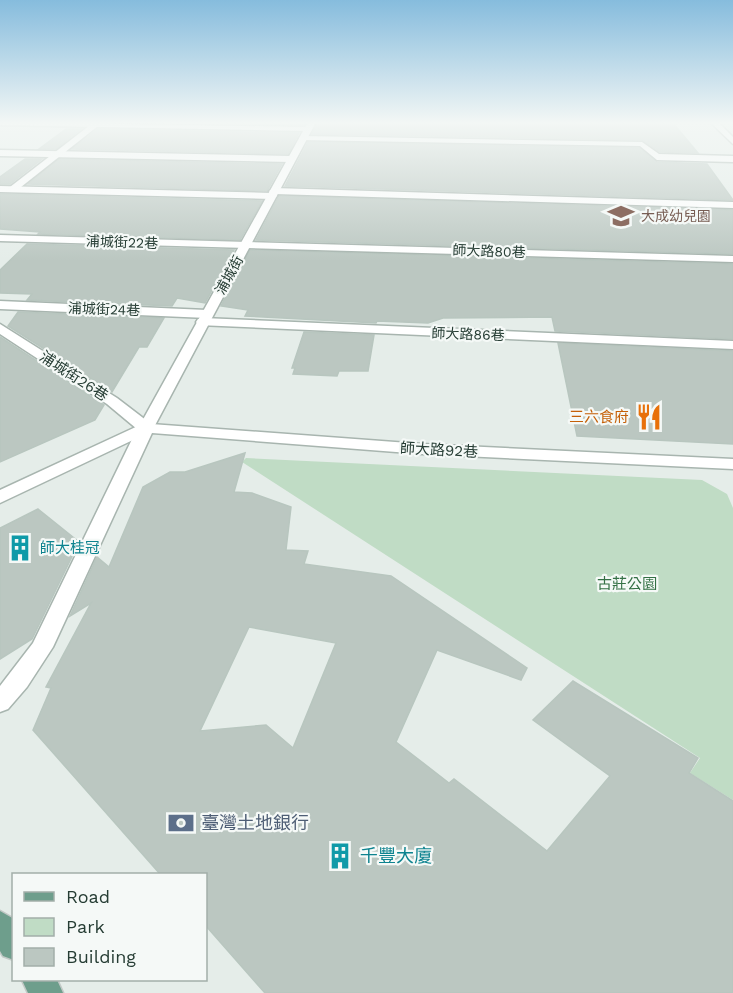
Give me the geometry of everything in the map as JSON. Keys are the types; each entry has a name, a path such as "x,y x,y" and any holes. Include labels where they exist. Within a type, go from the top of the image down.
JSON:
{"main road":[{"path":"0,926 12,942"}],"street":[{"path":"13,189 39,168"},
{"name":"浦城街","path":"0,702 20,681 42,647 146,428 286,168"},
{"path":"0,189 273,193 733,205"},
{"name":"浦城街22巷","path":"0,238 245,246"},
{"name":"師大路80巷","path":"245,246 280,244 733,259"},
{"name":"浦城街24巷","path":"0,305 205,318"},
{"name":"師大路86巷","path":"205,318 733,345"},
{"name":"浦城街26巷","path":"0,328 112,401 146,428"},
{"path":"0,497 146,428"},
{"name":"師大路92巷","path":"146,428 200,434 422,449 733,464"}],"green space":[{"name":"古莊公園","path":"246,458 702,480 727,494 733,508 733,800 690,773 700,758 242,462"}],"building":[{"path":"12,168 30,168 10,184 0,184 0,177"},
{"path":"47,168 280,168 267,191 28,184"},
{"path":"294,168 710,168 733,200 285,186"},
{"path":"0,194 262,201 240,240 38,234 40,232 0,229"},
{"path":"279,196 733,210 733,254 256,240"},
{"path":"27,244 234,250 205,303 177,298 172,306 27,300 32,294 0,293 0,270"},
{"path":"250,250 733,264 733,339 555,331 552,317 443,318 428,323 377,321 376,323 245,316 248,310 221,306"},
{"path":"18,312 164,318 147,347 139,347 112,392 8,326"},
{"path":"304,332 374,335 368,371 339,371 337,376 293,374 295,368 292,368"},
{"path":"0,337 104,405 95,420 0,462"},
{"path":"558,343 733,351 733,444 577,436"},
{"path":"245,453 234,492 252,493 291,507 286,550 308,551 304,564 391,576 527,668 521,680 437,650 396,742 449,783 454,779 547,851 610,776 533,720 573,681 698,758 689,773 733,801 733,993 265,993 207,927 207,873 159,873 33,730 51,688 46,687 91,603 70,616 97,557 109,567 143,487 170,472 185,472","holes":["249,627 336,643 293,748 266,725 200,731"]},
{"path":"38,509 79,542 32,639 0,659 0,528"}],"place":[{"name":"大成幼兒園","path":"621,216"},
{"name":"三六食府","path":"649,417"},
{"name":"師大桂冠","path":"20,548"},
{"name":"臺灣土地銀行","path":"181,823"},
{"name":"千豐大廈","path":"340,856"}]}
